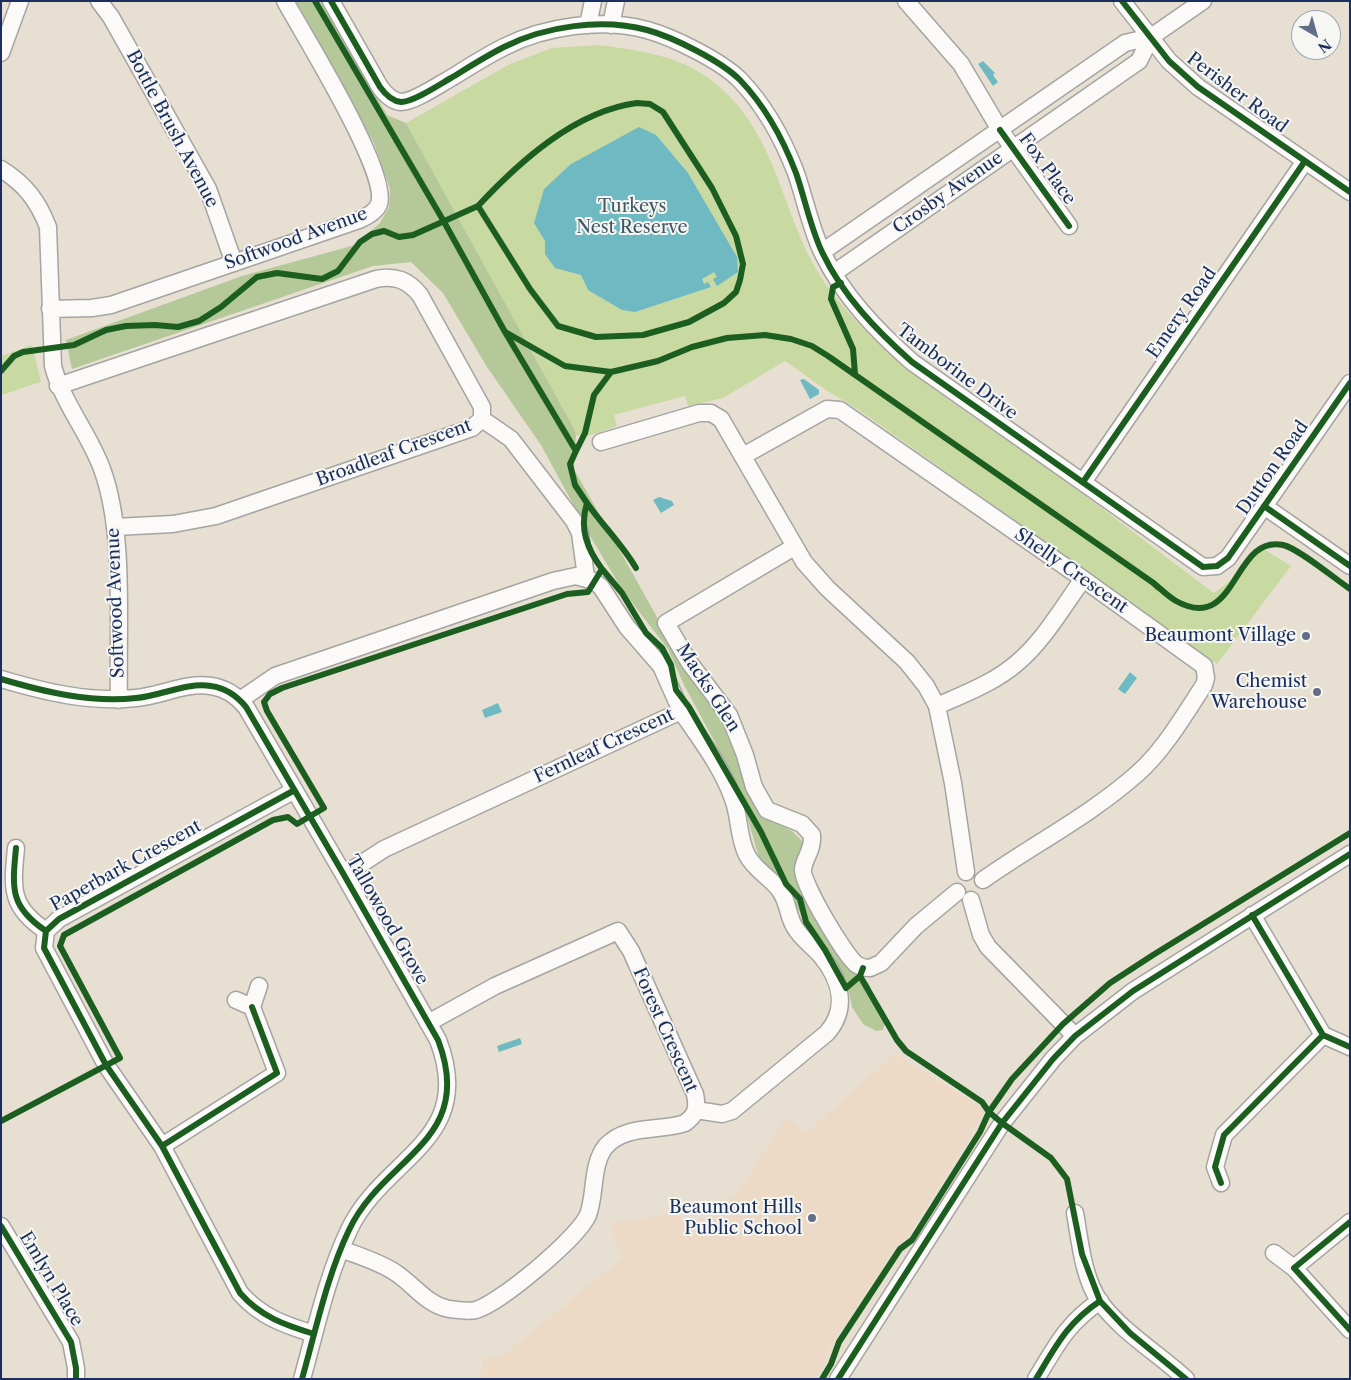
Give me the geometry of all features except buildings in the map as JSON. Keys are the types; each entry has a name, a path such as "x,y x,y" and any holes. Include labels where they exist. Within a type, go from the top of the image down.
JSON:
{"street":[{"path":"1,53 20,1"},
{"name":"Bottle Brush Avenue","path":"99,1 111,17 208,189 234,263"},
{"name":"Softwood Avenue","path":"50,309 92,308 112,305 359,220 375,210 379,204 379,189 365,148 345,107 285,1"},
{"name":"Tamborine Drive","path":"331,1 380,87 389,98 401,102 419,96 504,47 522,39 562,28 588,25 646,30 703,54 739,79 764,110 784,142 822,252 861,312 912,362 1203,567 1217,566"},
{"path":"588,25 593,1"},
{"path":"611,26 616,1"},
{"name":"Fox Place","path":"906,1 961,64 1000,130 1070,226"},
{"name":"Perisher Road","path":"1122,1 1169,61 1198,87 1350,192"},
{"name":"Crosby Avenue","path":"822,252 1125,43 1151,37 1203,1"},
{"name":"Crosby Avenue","path":"834,272 1139,61 1151,37"},
{"name":"Emery Road","path":"1083,482 1305,161"},
{"name":"Softwood Avenue","path":"1,169 16,178 31,194 41,208 48,227 51,348 58,386 102,468 115,527 119,700"},
{"name":"Broadleaf Crescent","path":"58,386 388,276 406,282 420,295 480,401 482,419 478,424 465,431 216,516 173,524 115,527"},
{"name":"Dutton Road","path":"1217,566 1228,558 1350,383"},
{"name":"Shelly Crescent","path":"743,456 826,409 840,410 1200,661 1206,672 1206,678 1165,740 1139,772 1102,800 983,880"},
{"path":"601,442 706,413 721,419 794,547 809,569 907,662 926,686 937,706 953,783 966,872"},
{"path":"1,679 66,695 119,700 140,698 197,686 222,689 240,700 262,683 291,670 566,577 586,577 580,533 574,521 514,443 503,432 482,419"},
{"path":"1264,506 1350,566"},
{"name":"Macks Glen","path":"794,547 666,623 700,678 729,715 745,755 754,787 767,810 802,824 812,835 810,854 803,869 808,890 845,951 857,964 863,968 876,966 916,926 957,892"},
{"name":"Fernleaf Crescent","path":"344,875 384,849 681,710 661,666 654,656 627,627 601,587 586,577"},
{"path":"937,706 982,686 1017,664 1038,641 1083,579"},
{"name":"Tallowood Grove","path":"240,700 344,875 428,1023 445,1060 447,1096 442,1114 432,1132 361,1209 350,1228 341,1249 302,1379"},
{"path":"681,710 707,749 730,791 737,811 746,853 756,869 779,889 784,897 793,925 800,935 822,957 830,971 838,992 840,1012 836,1023 827,1033 742,1104 722,1114 696,1110"},
{"name":"Paperbark Crescent","path":"293,790 59,919 46,931 44,948 106,1065 162,1146 240,1293 251,1306 274,1322 314,1334"},
{"path":"16,848 14,890 17,903 25,914 46,931"},
{"path":"838,1379 1002,1123 1052,1059 1075,1036 1133,991 1350,854"},
{"path":"966,872 978,874 983,880 982,893 971,900 962,898 957,892 956,881 966,872"},
{"path":"971,900 981,935 988,947 1075,1036"},
{"path":"1252,915 1323,1035 1350,1047"},
{"name":"Forest Crescent","path":"341,1249 396,1273 434,1303 447,1308 475,1310 498,1298 554,1254 578,1230 587,1217 598,1162 606,1146 624,1134 685,1123 696,1110 695,1094 631,951 618,931 495,986 428,1023"},
{"path":"162,1146 277,1073 252,1007 259,986"},
{"path":"236,1000 252,1007"},
{"path":"1221,1183 1215,1167 1224,1135 1323,1035"},
{"path":"1075,1213 1082,1254 1100,1301 1130,1333 1186,1379"},
{"path":"1294,1268 1350,1222"},
{"name":"Emlyn Place","path":"1,1226 71,1342 76,1379"},
{"path":"1274,1253 1294,1268 1350,1330"},
{"path":"1036,1379 1068,1327 1082,1313 1100,1301"}],"shaded area":[{"name":"Beaumont Hills Public School","path":"895,1054 986,1110 904,1242 894,1248 832,1344 817,1379 480,1379 483,1358 501,1357 622,1258 609,1223 675,1213 694,1224 735,1196 786,1118 806,1132"}],"green space":[{"path":"296,1 321,1 387,115 406,123 574,429 576,435 574,469 671,642 721,721 765,816 792,831 803,842 796,869 797,881 846,958 869,984 885,1023 883,1030 876,1031 863,1024 852,1007 849,992 834,957 807,924 788,894 760,861 746,813 718,748 684,685 668,649 623,591 593,541 541,445 487,367 443,293 411,262 373,266 72,369 66,340 242,276 355,245 380,223 389,207 390,189 374,143"},
{"name":"Turkeys Nest Reserve","path":"598,45 665,57 696,70 724,91 743,112 758,136 771,161 801,238 813,263 828,287 873,339 925,383 1083,494 1214,593 1230,581 1259,546 1291,566 1217,664 859,410 826,390 785,361 723,398 688,406 685,396 614,415 617,426 585,437 576,435 406,123 510,64 552,48"},
{"path":"32,345 41,382 1,395 1,356"}],"water":[{"path":"983,61 995,73 993,75 998,82 993,86 978,64"},
{"path":"639,127 656,135 688,173 737,257 738,272 717,286 713,279 717,277 714,272 702,279 704,284 708,282 711,287 635,312 622,310 588,290 581,275 555,268 545,254 545,241 534,223 544,189 571,164"},
{"path":"804,379 819,390 819,394 810,399 800,380"},
{"path":"659,497 672,501 674,505 661,513 653,500"},
{"path":"1130,672 1137,678 1125,694 1118,689"},
{"path":"498,703 502,712 485,718 482,710"},
{"path":"520,1038 522,1044 499,1052 497,1046"}],"cycle path":[{"path":"1,1121 120,1058 60,946 64,935 273,820 288,817 297,824 324,808 267,711 264,702 270,694 282,688 567,594 588,592 602,569 592,554 584,530 587,503 575,485 570,464 576,451 505,332 443,220 315,1"},
{"path":"331,1 380,87 391,99 401,102 420,96 504,47 537,34 574,26 630,26 647,30 683,44 721,65 749,90 772,124 796,173 818,242 830,268 850,298 873,325 912,362 1203,567 1217,566 1228,558 1350,383"},
{"path":"1122,1 1169,61 1198,87 1350,192"},
{"path":"637,103 650,104 663,112 712,188 736,236 743,264 736,292 724,303 689,322 643,335 596,337 558,326 530,289 478,206 511,172 550,141 570,128 592,116 614,108 637,103"},
{"path":"1000,130 1069,226"},
{"path":"1083,482 1305,161"},
{"path":"1,371 14,356 23,352 74,345 106,330 126,326 155,325 178,327 199,321 221,307 257,277 277,273 322,279 338,271 360,242 372,234 384,231 399,237 413,235 478,206"},
{"path":"841,283 833,287 831,299 853,349 855,374"},
{"path":"507,333 565,366 611,372 658,361 692,347 727,338 765,335 791,339 812,346 828,356 1152,582 1176,601 1196,608 1212,605 1224,595 1253,554 1266,546 1283,545 1290,547 1350,589"},
{"path":"576,451 585,433 594,395 611,372"},
{"path":"587,503 636,568"},
{"path":"1264,506 1350,566"},
{"path":"602,569 622,593 646,633 662,648 671,665 676,690 689,707 761,832 786,884 800,899 806,922 825,950 846,988 860,976"},
{"path":"1,679 51,692 85,698 136,698 202,685 222,689 239,699 246,707 438,1040 447,1074 445,1102 436,1125 421,1146 364,1205 349,1230 328,1284 302,1379"},
{"path":"293,791 59,919 46,931 44,948 106,1065 162,1146 240,1293 256,1308 274,1319 314,1334"},
{"path":"822,1379 831,1364 839,1342 900,1249 912,1240 980,1132 989,1112 1012,1079 1063,1024 1110,983 1350,833"},
{"path":"16,848 14,875 16,896 26,914 46,931"},
{"path":"838,1379 1002,1123 1053,1059 1075,1036 1133,991 1350,854"},
{"path":"1252,915 1323,1035 1350,1047"},
{"path":"863,968 860,976 897,1040 906,1051 982,1102 989,1112 1002,1123 1051,1158 1067,1179 1082,1254 1100,1301 1130,1333 1186,1379"},
{"path":"162,1146 277,1073 252,1007"},
{"path":"1221,1183 1215,1167 1224,1135 1323,1035"},
{"path":"1350,1222 1294,1268 1350,1330"},
{"path":"1,1226 71,1342 76,1379"},
{"path":"1036,1379 1063,1336 1079,1318 1100,1301"}],"place":[{"name":"Beaumont Village","path":"1306,636"},
{"name":"Chemist Warehouse","path":"1317,692"},
{"name":"Beaumont Hills Public School","path":"812,1218"}]}
